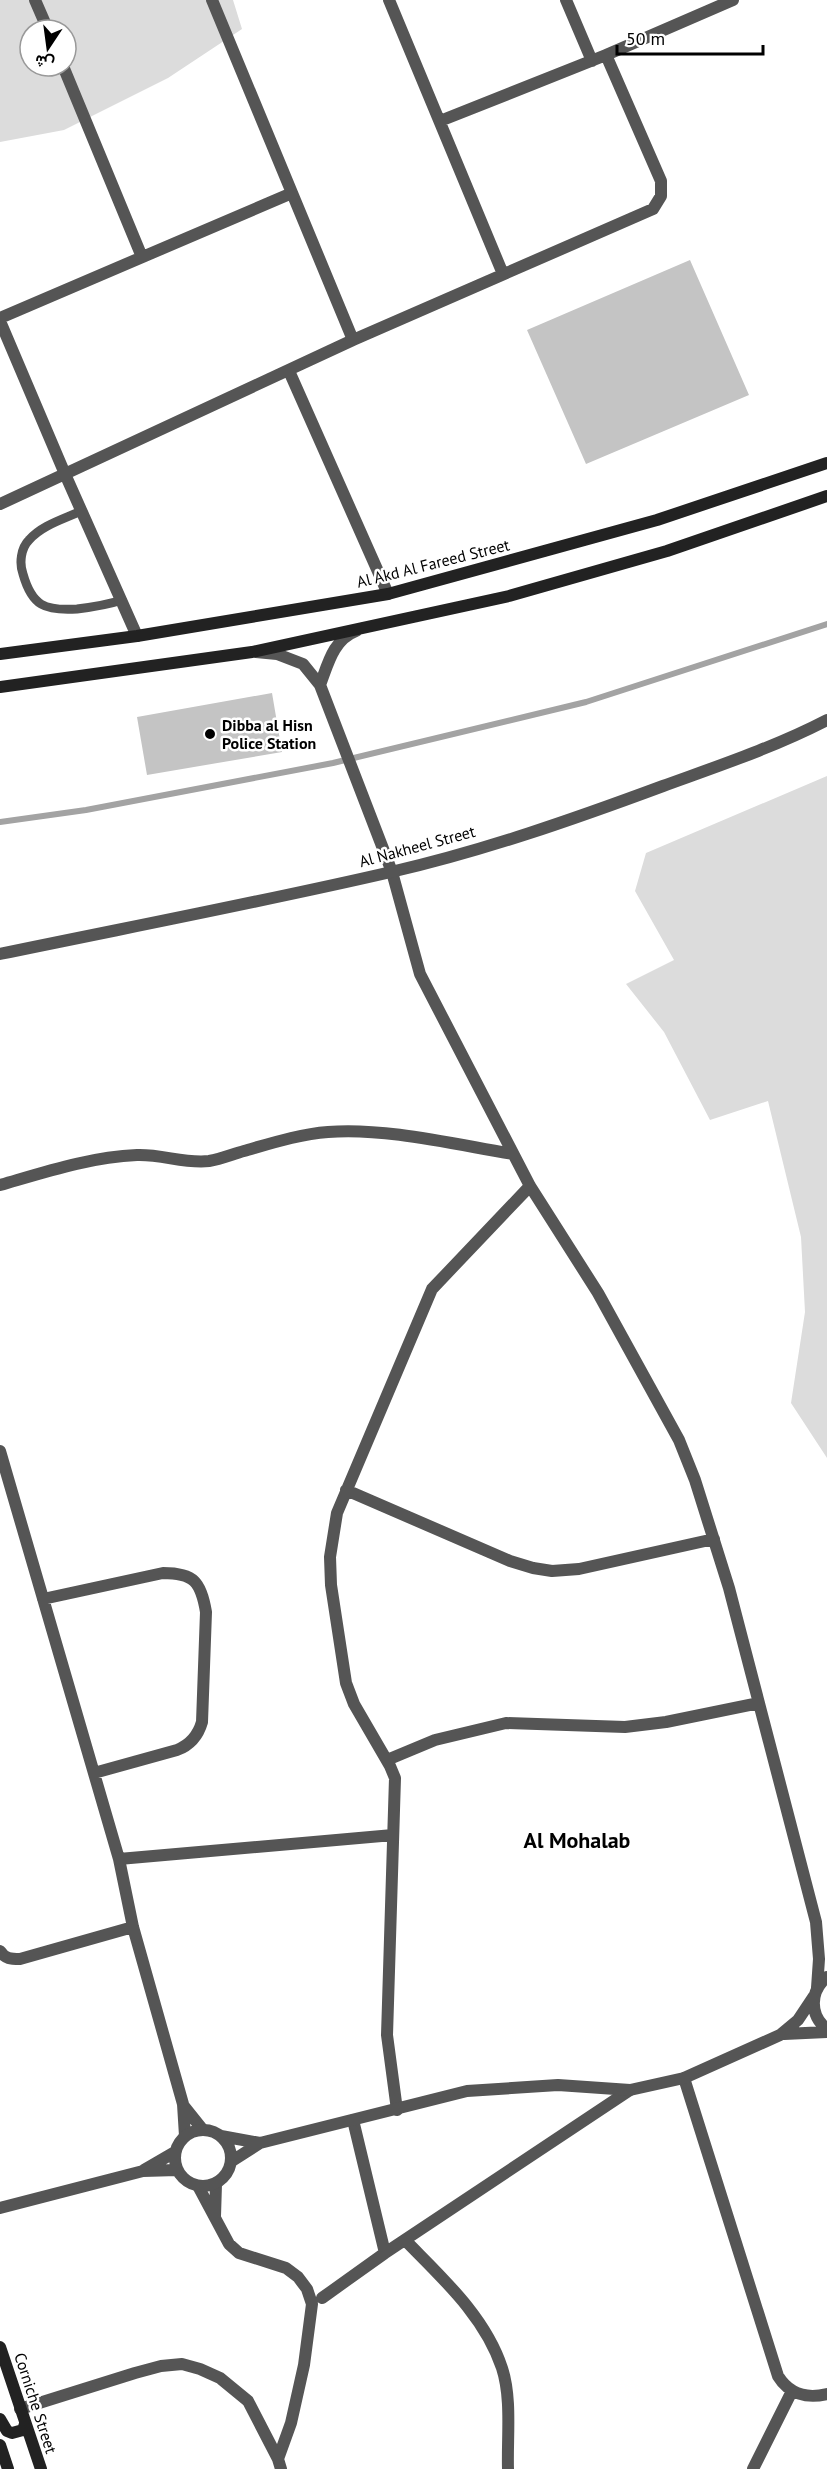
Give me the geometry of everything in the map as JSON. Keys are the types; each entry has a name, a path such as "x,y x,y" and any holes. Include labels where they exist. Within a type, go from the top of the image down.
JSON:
{"main road":[{"name":"Al Akd Al Fareed Street","path":"0,654 137,636 388,594 657,520 827,463"},
{"path":"0,687 252,652 532,590 667,551 827,496"},
{"name":"Corniche Street","path":"0,2346 40,2469"},
{"path":"0,2419 7,2431 12,2433 23,2430 25,2424"},
{"path":"0,2445 8,2469"}],"street":[{"path":"36,0 43,18"},
{"path":"212,0 353,340"},
{"path":"389,0 503,274"},
{"path":"566,0 591,61"},
{"path":"440,121 606,56 733,0"},
{"path":"0,504 353,340 653,209 661,196 661,181 606,56"},
{"path":"68,78 142,257"},
{"path":"137,636 65,474 0,319 292,194"},
{"path":"289,371 388,594"},
{"path":"320,685 334,648 345,635 363,628"},
{"path":"252,652 277,654 303,664 320,685 392,872 420,974 530,1186 598,1293 679,1440 695,1480 729,1588 816,1922 819,1950 815,2013 827,2030 780,2035"},
{"name":"Al Nakheel Street","path":"0,954 392,872 549,826 641,794 733,760 827,720"},
{"path":"0,1185 82,1162 118,1156 141,1154 186,1162 211,1161 264,1145 329,1132 385,1134 513,1154"},
{"path":"397,2110 387,2035 394,1778 387,1760 354,1704 346,1683 331,1585 330,1557 337,1513 432,1289 530,1186"},
{"path":"0,1451 119,1859 133,1927 183,2104 185,2136 176,2152 143,2171"},
{"path":"346,1490 500,1557 533,1568 552,1571 579,1569 714,1539"},
{"path":"43,1599 163,1573 179,1573 188,1576 199,1585 203,1596 206,1612 202,1722 198,1733 186,1747 94,1773"},
{"path":"387,1760 435,1740 506,1723 625,1727 666,1722 759,1703"},
{"path":"119,1859 393,1835"},
{"path":"816,1922 827,1941"},
{"path":"0,1951 3,1956 20,1959 133,1927"},
{"path":"198,2186 216,2184 224,2178 232,2161 260,2143 467,2091 558,2085 630,2090 684,2078 780,2035 798,2020 827,1977"},
{"path":"684,2078 778,2376 783,2385 804,2396 817,2397 827,2394"},
{"path":"322,2298 384,2253 630,2090"},
{"path":"183,2104 203,2130"},
{"path":"354,2120 384,2253"},
{"path":"185,2136 203,2130 212,2131 221,2136 260,2143"},
{"path":"221,2136 227,2143 232,2161"},
{"path":"176,2152 177,2170 182,2177 198,2186 228,2244 238,2253 286,2268 298,2277 307,2289 312,2304 304,2364 280,2464"},
{"path":"0,2208 143,2171 177,2170"},
{"path":"215,2217 216,2184"},
{"path":"405,2240 474,2316 502,2368 507,2395 508,2469"},
{"path":"20,2409 135,2373 161,2366 182,2364 219,2378 248,2401 280,2464"},
{"path":"753,2469 792,2391"}],"lane":[{"path":"81,511 51,524 27,541 21,556 21,571 32,597 48,609 60,610 105,606 122,600"}],"shaded area":[{"path":"0,0 233,0 242,29 168,78 64,130 0,142"},
{"path":"827,776 827,1458 791,1403 805,1312 801,1237 768,1101 710,1120 664,1032 626,984 674,960 635,891 646,853"}],"building":[{"path":"690,260 749,395 586,464 527,330"},
{"name":"Dibba al Hisn Police Station","path":"272,693 282,752 147,775 137,717"}],"waterway":[{"path":"0,822 86,810 333,763 586,702 827,624"}],"place":[{"name":"Dibba al Hisn Police Station","path":"210,734"}],"district":[{"name":"Al Mohalab","path":"577,1840"}]}
